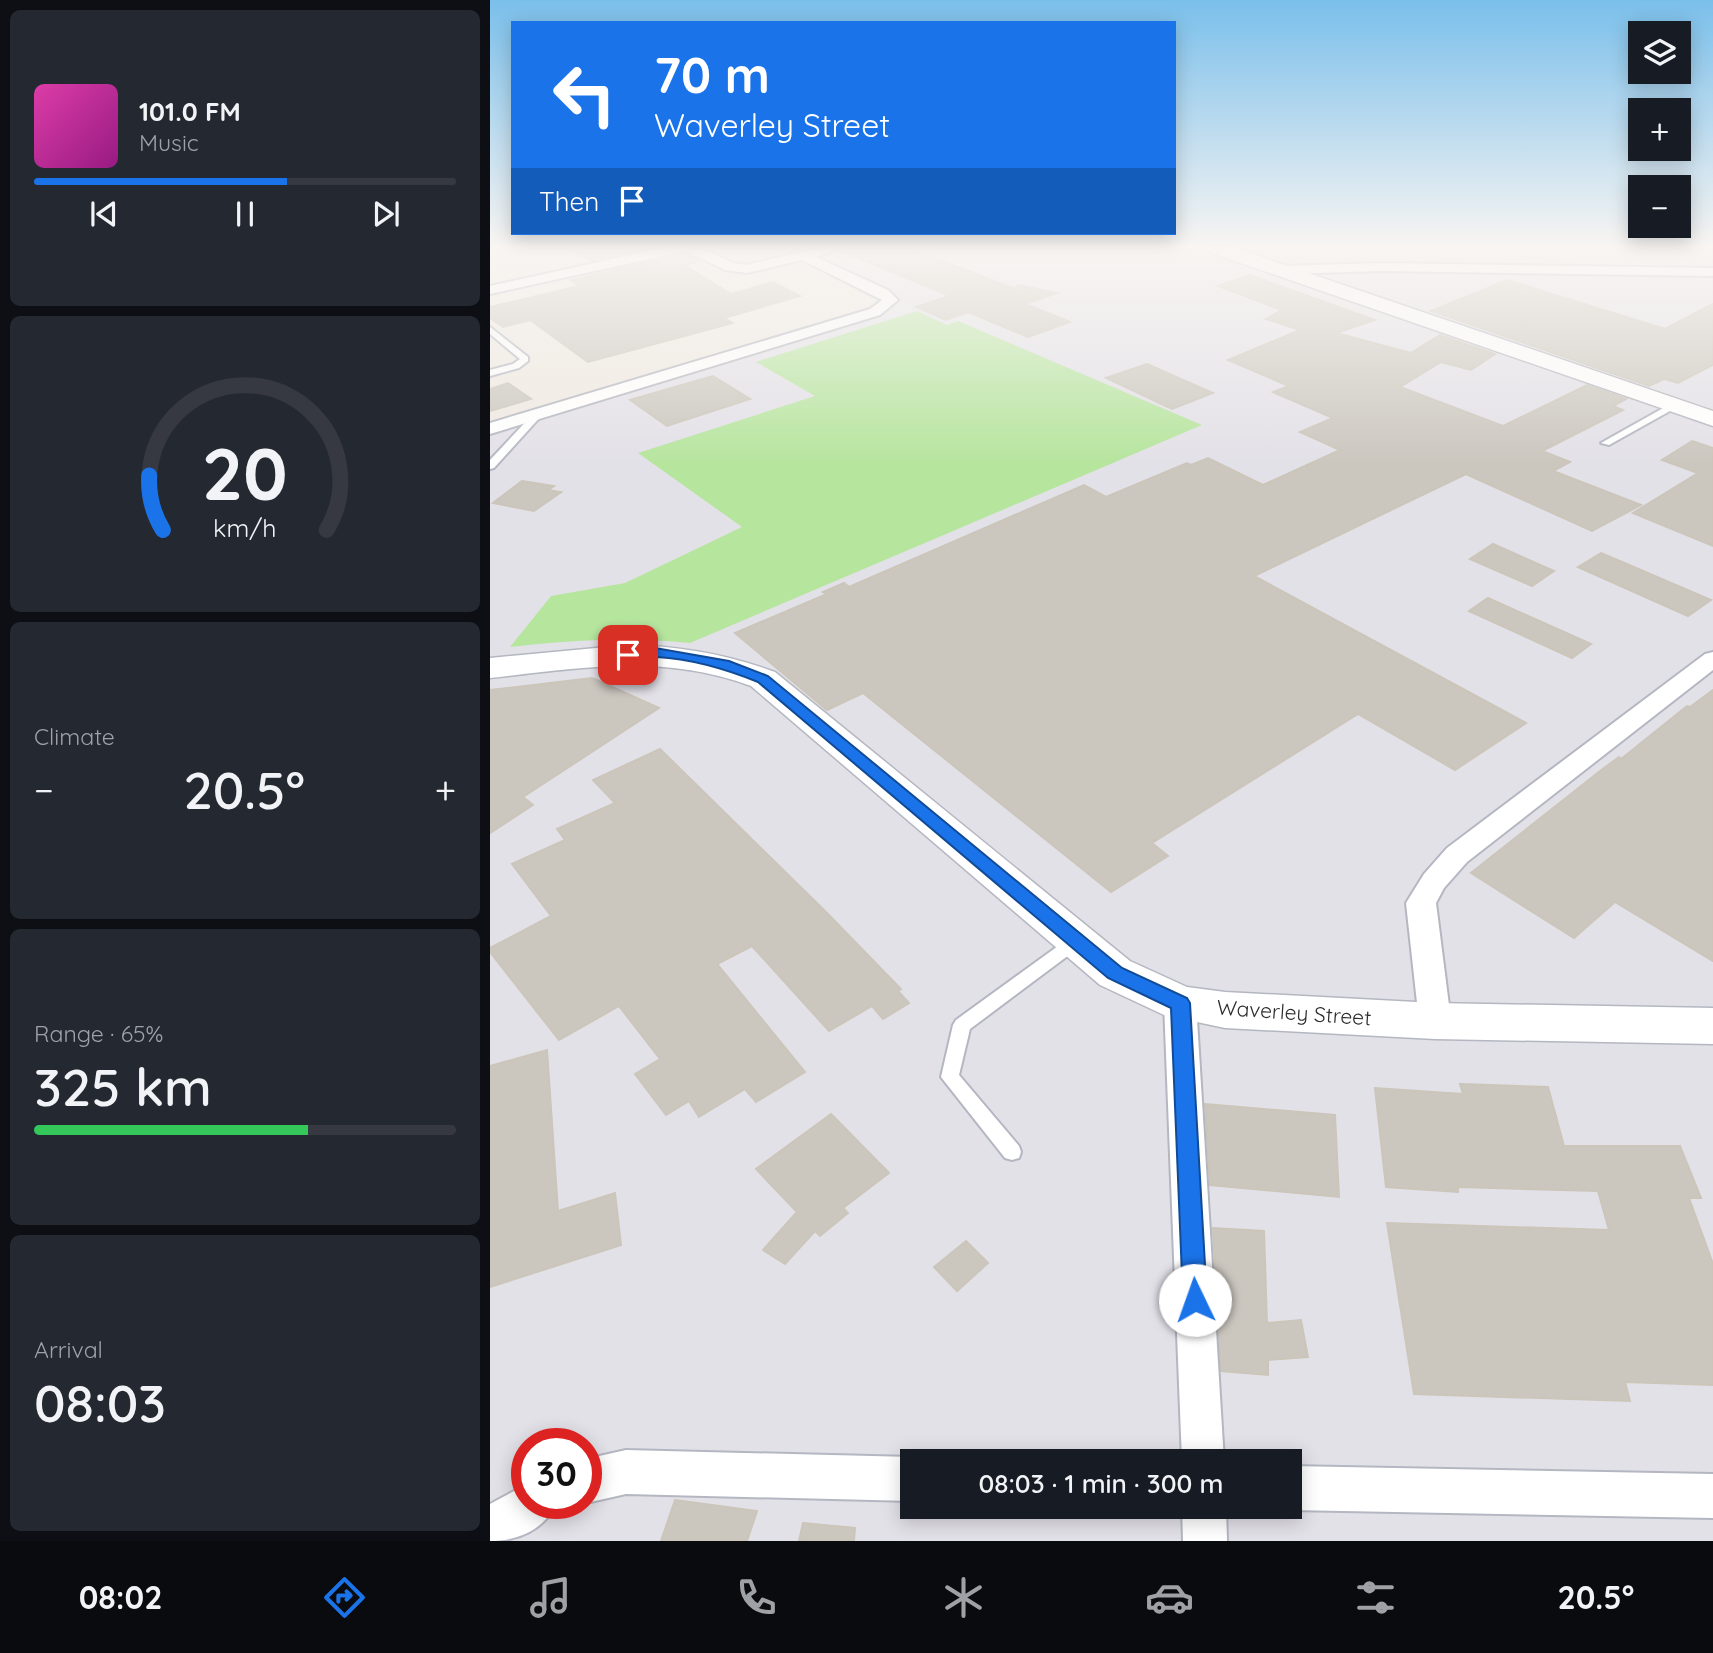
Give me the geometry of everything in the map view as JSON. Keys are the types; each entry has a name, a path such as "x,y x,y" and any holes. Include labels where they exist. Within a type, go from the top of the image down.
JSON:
{"street":[{"path":"490,429 849,320"},
{"path":"1425,320 1713,419"},
{"name":"Waverley Street","path":"490,668 655,653 729,665 763,679 1115,973 1180,1003 1225,1010 1435,1021 1713,1026"},
{"path":"1435,1021 1421,903 1434,881 1457,855 1713,659"},
{"path":"1180,1003 1202,1449"},
{"path":"602,1477 626,1472 900,1479"},
{"path":"1302,1488 1713,1496"},
{"path":"490,1529 511,1517"},
{"path":"1204,1519 1205,1541"}],"lane":[{"path":"490,330 525,359 516,366 490,373"},
{"path":"1606,443 1674,405"},
{"path":"490,466 537,415"},
{"path":"1012,1152 950,1077 962,1025 1077,941"}],"shaded area":[{"path":"854,320 1408,320 1713,427 1713,1541 490,1541 490,431"},
{"path":"1447,320 1713,320 1713,409"}],"green space":[{"path":"889,320 936,320 947,325 958,321 1202,425 690,643 600,640 510,647 551,596 625,583 742,527 638,453 815,396 756,362"}],"building":[{"path":"493,320 727,320 733,323 588,362 530,320 503,327"},
{"path":"987,320 1070,322 1028,337"},
{"path":"1269,320 1375,320 1336,333 1411,353 1440,335 1495,354 1471,370 1441,362 1400,387 1503,426 1587,385 1626,399 1613,406 1623,410 1542,451 1570,462 1553,471 1641,505 1592,531 1466,474 1254,576 1526,723 1455,770 1358,714 1152,843 1168,856 1111,892 863,693 827,710 735,633 827,594 823,592 844,583 849,587 1084,485 1106,497 1187,463 1191,465 1208,458 1263,485 1340,450 1300,432 1333,418 1273,392 1289,386 1228,360 1300,330"},
{"path":"1457,320 1636,320 1665,329 1682,320 1713,320 1713,365 1678,383 1664,379 1649,386"},
{"path":"1147,364 1213,393 1172,409 1106,378"},
{"path":"713,376 750,399 667,426 630,400"},
{"path":"508,383 531,399 490,411 490,389"},
{"path":"1692,441 1713,448 1713,546 1633,513 1698,473 1662,460"},
{"path":"522,481 554,486 548,490 561,492 534,511 493,503"},
{"path":"1493,544 1554,571 1532,586 1470,559"},
{"path":"1601,553 1711,600 1688,616 1578,567"},
{"path":"1488,598 1591,644 1572,658 1469,611"},
{"path":"592,678 659,708 523,797 533,805 490,833 490,690"},
{"path":"1713,690 1713,961 1615,902 1574,938 1471,873 1600,771 1619,757 1621,759 1687,706 1690,707"},
{"path":"660,749 826,912 901,989 898,991 909,1003 883,1019 872,1006 829,1031 752,946 717,964 805,1072 756,1102 745,1089 699,1117 689,1101 666,1115 635,1074 660,1059 619,1006 559,1040 490,952 490,948 551,916 512,864 565,840 557,829 615,803 593,780"},
{"path":"547,1050 558,1211 615,1193 621,1245 490,1287 490,1066"},
{"path":"1460,1084 1548,1087 1564,1146 1680,1146 1701,1198 1689,1198 1713,1264 1713,1385 1625,1382 1630,1401 1414,1394 1387,1223 1609,1230 1598,1191 1458,1187 1458,1192 1386,1187 1375,1088 1463,1094"},
{"path":"1205,1104 1335,1115 1339,1197 1210,1185"},
{"path":"831,1114 889,1173 843,1208 848,1213 820,1236 815,1231 785,1264 763,1250 797,1212 756,1169"},
{"path":"1213,1228 1264,1231 1267,1323 1301,1320 1308,1357 1268,1360 1268,1375 1221,1371"},
{"path":"966,1241 988,1263 957,1291 934,1267"},
{"path":"675,1500 757,1511 747,1541 661,1541"},
{"path":"803,1523 855,1528 854,1541 799,1541"}],"route":[{"path":"628,655 678,655 729,665 763,679 1115,973 1144,989 1180,1003 1195,1300"}]}
